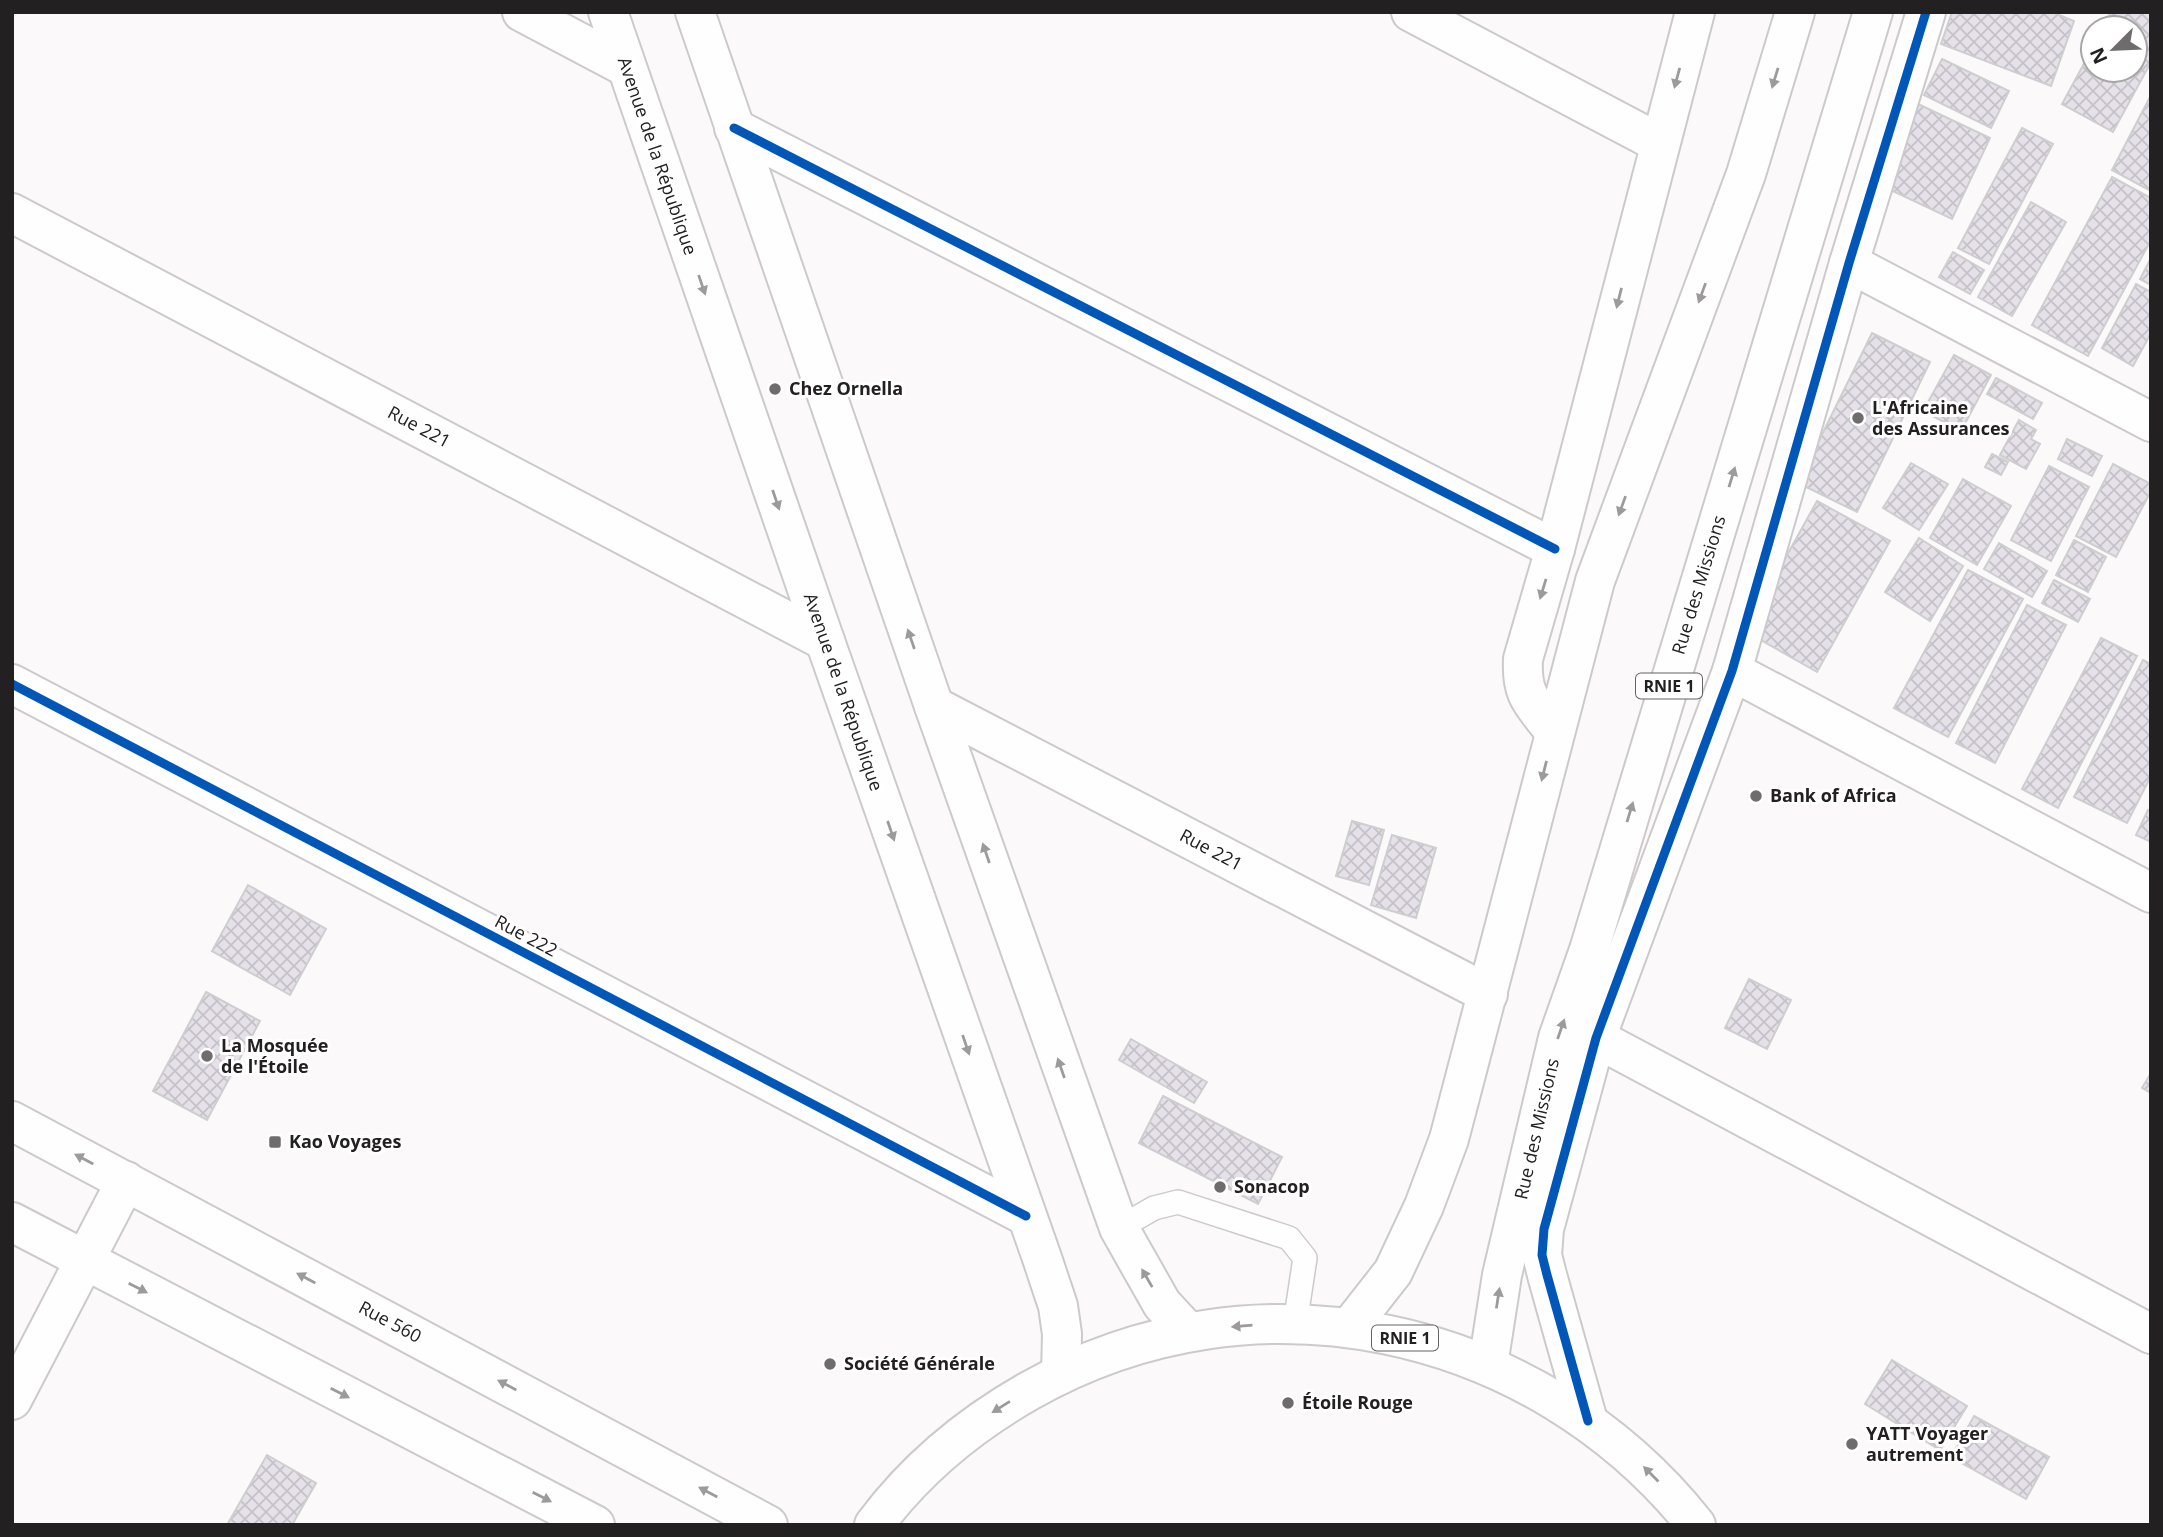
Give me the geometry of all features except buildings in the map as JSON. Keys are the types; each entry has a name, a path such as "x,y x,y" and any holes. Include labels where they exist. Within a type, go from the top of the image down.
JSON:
{"main road":[{"path":"522,12 626,67"},
{"name":"Avenue de la République","path":"608,12 1058,1306 1062,1335 1061,1374"},
{"path":"695,12 934,706 1119,1228 1162,1304 1188,1332"},
{"path":"1411,12 1659,143"},
{"path":"1554,731 1524,692 1523,659 1555,549 1695,12"},
{"name":"RNIE 1","path":"1349,1328 1393,1272 1424,1206 1449,1139 1595,581 1746,174 1795,12"},
{"name":"Rue des Missions","path":"1488,1365 1502,1275 1558,1038 1588,950 1873,12"},
{"path":"1588,1422 1542,1255 1544,1229 1596,1038 1732,671 1849,263 1926,12"},
{"path":"734,128 1555,549"},
{"name":"Rue 221","path":"12,213 825,641"},
{"path":"1849,263 2151,422"},
{"path":"1732,671 2151,893"},
{"name":"Rue 222","path":"12,684 1026,1216"},
{"name":"Rue 221","path":"934,706 1488,994"},
{"path":"1596,1038 2151,1334"},
{"name":"Rue 560","path":"12,1121 768,1525"},
{"path":"12,1401 126,1181"},
{"path":"12,1222 595,1525"},
{"name":"RNIE 1","path":"874,1525 905,1488 961,1436 1004,1405 1061,1374 1111,1354 1188,1332 1241,1325 1295,1324 1349,1328 1424,1343 1488,1365 1540,1391 1588,1422 1645,1468 1696,1525"}],"lane":[{"path":"1119,1228 1154,1208 1178,1202 1289,1238 1305,1258 1295,1324"}],"cycle path":[{"path":"1588,1421 1542,1255 1544,1229 1596,1038 1732,671 1849,263 1926,12"},
{"path":"734,128 1555,549"},
{"path":"12,684 1026,1216"}],"place":[{"name":"Chez Ornella","path":"775,389"},
{"name":"L'Africaine des Assurances","path":"1858,418"},
{"name":"Bank of Africa","path":"1756,796"},
{"name":"La Mosquée de l'Étoile","path":"207,1056"},
{"name":"Kao Voyages","path":"275,1142"},
{"name":"Sonacop","path":"1220,1187"},
{"name":"Société Générale","path":"830,1364"},
{"name":"Étoile Rouge","path":"1288,1403"},
{"name":"YATT Voyager autrement","path":"1852,1444"}]}
